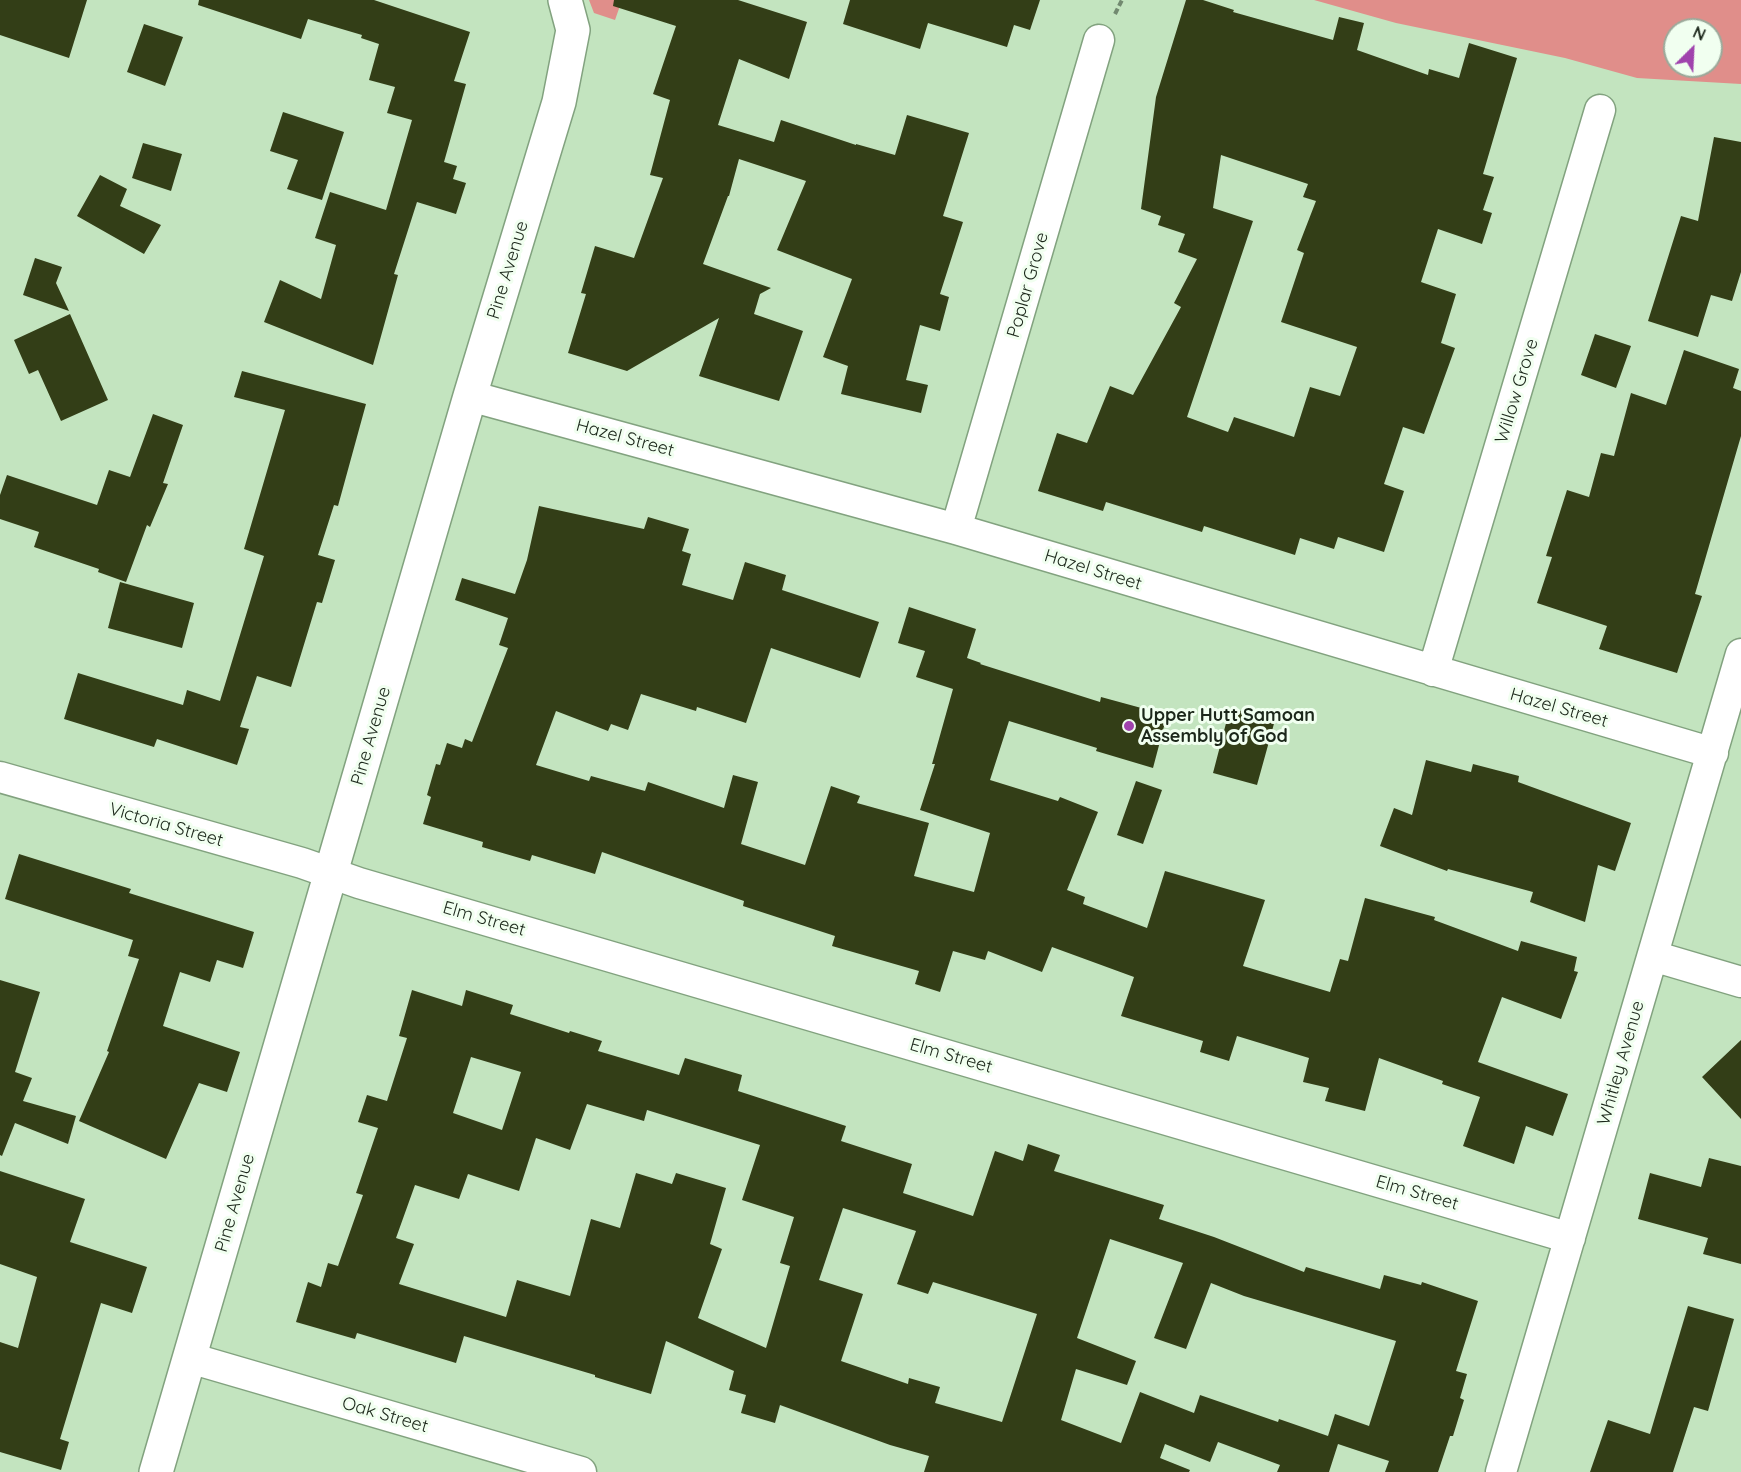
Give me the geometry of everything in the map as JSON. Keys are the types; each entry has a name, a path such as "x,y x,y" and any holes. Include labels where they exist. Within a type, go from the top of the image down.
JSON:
{"street":[{"name":"Pine Avenue","path":"156,1472 470,396 559,102 573,30 565,0"},
{"name":"Poplar Grove","path":"956,529 1099,40"},
{"name":"Willow Grove","path":"1433,671 1600,110"},
{"name":"Hazel Street","path":"470,396 956,529 1713,753"},
{"name":"Whitley Avenue","path":"1502,1472 1741,654"},
{"name":"Victoria Street","path":"0,777 332,873"},
{"name":"Elm Street","path":"332,873 359,883 1570,1238"},
{"path":"1653,956 1741,982"},
{"name":"Oak Street","path":"190,1358 581,1472"}],"shaded area":[{"path":"589,0 622,0 615,20 594,13"},
{"path":"1314,0 1741,0 1741,84 1637,78 1565,58 1396,23"}],"building":[{"path":"0,0 87,0 69,58 0,35"},
{"path":"199,0 374,0 470,32 454,81 466,84 444,162 457,166 453,179 466,183 456,214 417,202 394,274 398,275 373,365 264,322 280,280 321,299 336,245 315,238 330,192 386,210 412,120 387,113 395,87 369,80 379,44 361,38 362,35 308,19 301,39 198,5"},
{"path":"614,0 738,0 807,22 789,79 739,59 718,125 774,142 781,120 856,145 895,155 907,115 969,133 943,216 963,222 940,294 949,297 940,331 920,325 906,380 928,385 921,413 841,394 848,366 823,357 852,279 777,250 806,181 739,159 729,196 703,264 771,288 760,294 754,314 803,331 779,401 699,376 719,318 627,371 568,353 586,294 581,293 595,246 634,258 663,178 650,175 670,100 653,94 676,26 613,6"},
{"path":"850,0 1040,0 1030,30 1014,25 1007,47 928,23 920,49 843,24"},
{"path":"1186,0 1203,0 1234,10 1233,12 1333,40 1339,17 1364,23 1357,50 1428,75 1429,69 1459,78 1469,43 1517,58 1483,174 1494,177 1483,210 1492,213 1482,244 1438,229 1421,282 1456,294 1441,343 1455,348 1424,434 1403,427 1384,484 1404,491 1384,552 1338,537 1334,549 1300,538 1295,555 1204,526 1202,532 1106,502 1103,511 1038,491 1057,433 1087,443 1110,386 1133,395 1181,307 1174,303 1197,259 1178,252 1185,234 1158,225 1161,216 1141,209 1156,97","holes":["1221,155 1308,184 1303,197 1316,201 1297,250 1304,253 1281,322 1357,347 1340,396 1310,387 1294,437 1234,417 1228,432 1187,417 1253,221 1213,208"]},
{"path":"144,24 183,37 165,86 127,72"},
{"path":"283,112 344,132 322,200 287,189 298,160 270,151"},
{"path":"1714,137 1741,142 1741,272 1732,301 1711,295 1698,337 1648,321 1681,216 1698,221"},
{"path":"143,143 182,154 171,191 132,178"},
{"path":"100,175 127,189 120,206 161,225 144,254 77,216"},
{"path":"35,258 62,267 56,283 69,311 23,295"},
{"path":"70,314 108,400 61,421 38,370 29,374 14,340"},
{"path":"1595,334 1631,346 1616,388 1581,375"},
{"path":"1684,350 1739,369 1733,388 1741,391 1741,436 1695,594 1702,596 1677,673 1599,649 1607,626 1537,603 1552,557 1546,556 1567,490 1589,497 1601,453 1614,456 1631,393 1666,405"},
{"path":"242,371 366,404 338,506 334,505 318,555 335,560 322,603 317,602 291,687 257,676 240,727 249,729 237,765 157,739 154,747 64,719 78,673 183,705 187,690 220,701 264,556 244,549 285,410 234,397"},
{"path":"153,414 183,425 163,483 168,484 150,527 147,525 126,582 98,572 99,569 34,547 39,532 0,519 0,495 7,475 97,505 109,470 130,477"},
{"path":"539,506 644,529 648,517 689,529 682,551 691,554 682,585 733,600 745,562 786,575 782,590 879,622 860,678 771,648 746,723 697,707 696,711 641,694 628,730 611,724 608,731 556,711 536,765 589,781 591,776 645,791 648,782 724,808 733,775 758,782 741,844 805,865 831,786 860,796 857,803 929,823 914,876 974,892 990,833 920,810 935,764 932,764 953,689 916,677 925,651 898,643 909,607 976,629 967,658 980,664 1100,702 1101,697 1167,715 1153,768 1009,721 990,780 1058,801 1060,797 1098,812 1067,890 1085,897 1083,904 1147,928 1165,871 1265,900 1243,966 1330,992 1340,959 1348,961 1365,898 1435,917 1434,920 1518,951 1521,941 1577,957 1574,971 1578,972 1561,1019 1502,997 1478,1062 1568,1094 1553,1136 1526,1126 1514,1164 1463,1146 1480,1097 1379,1058 1365,1111 1325,1101 1329,1088 1303,1082 1309,1058 1237,1036 1229,1061 1200,1052 1203,1041 1121,1016 1134,977 1052,947 1042,972 988,951 985,960 953,951 940,992 915,984 919,971 832,946 835,936 743,906 744,901 602,852 595,874 532,855 530,861 482,847 483,842 423,824 431,797 427,795 436,764 440,765 447,743 462,748 465,739 472,742 508,648 499,645 508,618 455,600 462,578 515,594 527,560"},
{"path":"120,582 194,603 182,648 108,628"},
{"path":"1230,708 1275,720 1257,785 1213,773"},
{"path":"1426,760 1471,772 1473,764 1519,776 1518,782 1631,823 1615,871 1598,865 1585,922 1530,902 1533,892 1448,869 1447,871 1380,846 1394,808 1412,815"},
{"path":"1136,781 1162,790 1143,844 1117,835"},
{"path":"19,854 131,889 129,893 254,932 243,968 217,960 210,982 180,972 163,1026 240,1052 227,1092 199,1083 166,1159 79,1121 109,1052 107,1051 139,959 128,956 133,940 5,899"},
{"path":"0,980 40,992 15,1072 32,1078 23,1101 76,1116 68,1144 15,1123 2,1156 0,1155"},
{"path":"412,990 462,1006 466,990 513,1005 510,1014 602,1041 598,1051 679,1075 685,1058 742,1075 738,1091 846,1126 841,1141 912,1164 903,1193 973,1216 995,1151 1023,1161 1028,1144 1060,1155 1054,1171 1164,1205 1159,1219 1214,1237 1304,1272 1306,1267 1380,1289 1384,1275 1421,1285 1422,1282 1478,1301 1456,1371 1467,1374 1460,1398 1464,1400 1453,1436 1450,1436 1438,1472 1385,1472 1389,1461 1338,1444 1329,1472 1277,1472 1280,1465 1218,1442 1210,1462 1165,1444 1160,1458 1190,1470 1189,1472 924,1472 929,1456 890,1445 780,1405 775,1423 741,1413 746,1395 729,1390 734,1371 666,1341 651,1394 464,1336 456,1363 357,1333 355,1339 296,1322 308,1282 321,1287 328,1263 338,1266 363,1195 356,1193 378,1128 358,1122 367,1095 387,1101 407,1038 399,1036","holes":["471,1057 521,1072 502,1130 453,1113","587,1104 644,1121 647,1110 760,1145 742,1200 794,1217 780,1263 790,1266 766,1348 698,1318 722,1249 710,1244 726,1188 676,1173 672,1184 636,1173 620,1228 591,1219 570,1296 517,1280 506,1317 399,1284 414,1244 396,1238 415,1185 459,1199 468,1174 519,1191 536,1138 570,1150","843,1208 916,1231 897,1284 928,1294 933,1282 1037,1314 1002,1422 935,1403 940,1387 909,1378 908,1384 841,1361 863,1294 819,1280","1110,1239 1183,1263 1154,1338 1186,1349 1211,1283 1244,1296 1396,1341 1369,1426 1335,1414 1328,1436 1279,1419 1278,1422 1200,1395 1194,1413 1140,1392 1121,1443 1061,1420 1076,1369 1127,1385 1136,1361 1077,1338"]},
{"path":"1741,1040 1741,1119 1702,1077"},
{"path":"1709,1158 1741,1166 1741,1264 1703,1254 1708,1238 1638,1219 1650,1173 1701,1187"},
{"path":"0,1171 85,1199 70,1242 147,1267 132,1313 101,1303 60,1439 69,1442 61,1470 0,1452 0,1342 18,1348 37,1277 0,1264"},
{"path":"1688,1306 1734,1319 1708,1411 1694,1407 1673,1472 1590,1472 1608,1420 1650,1434"}],"place":[{"name":"Upper Hutt Samoan Assembly of God","path":"1129,726"}]}
